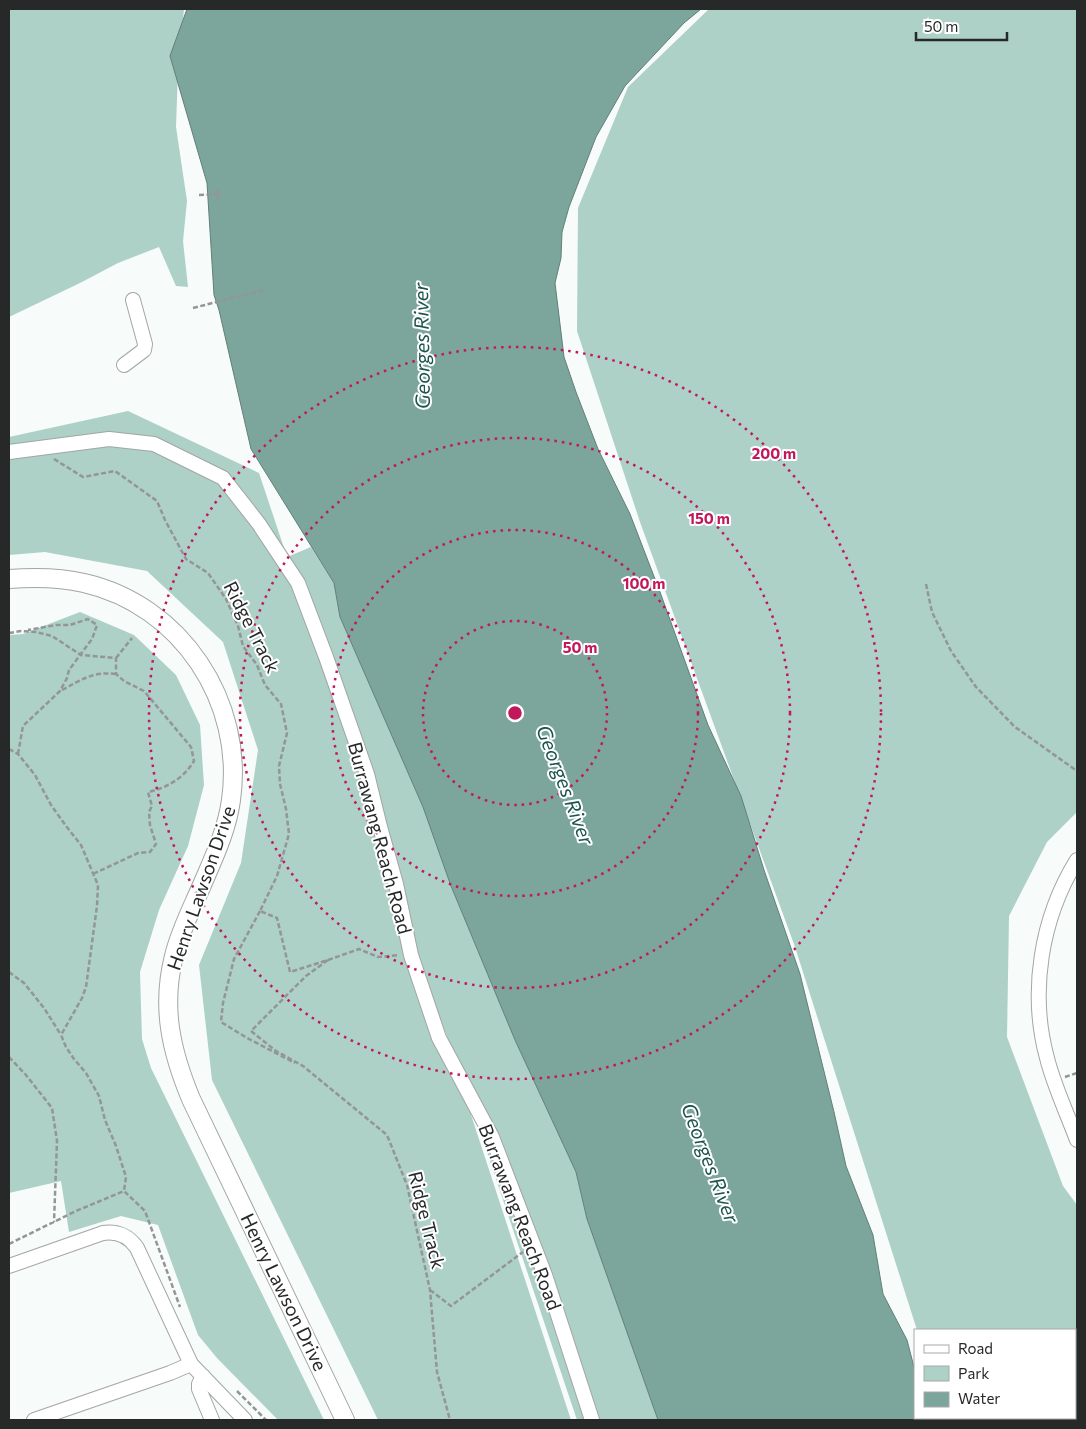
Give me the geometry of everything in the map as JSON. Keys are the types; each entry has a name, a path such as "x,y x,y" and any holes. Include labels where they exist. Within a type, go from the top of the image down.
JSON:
{"main road":[{"name":"Henry Lawson Drive","path":"9,579 68,579 100,588 132,601 158,618 178,636 198,660 216,691 227,720 230,737 234,768 231,799 219,845 174,955 167,1003 170,1035 191,1099 345,1420"}],"street":[{"path":"124,365 144,350 145,344 133,300"},
{"name":"Burrawang Reach Road","path":"9,452 109,439 154,444 223,478 258,524 298,583 367,774 396,884 410,955 439,1038 492,1137 545,1275 592,1420"},
{"path":"1077,860 1061,890 1051,917 1042,950 1039,996 1040,1026 1046,1056 1077,1140"},
{"path":"9,1266 103,1233 111,1232 129,1238 137,1248 191,1364 245,1420"},
{"path":"34,1420 191,1364"},
{"path":"203,1376 199,1389 212,1420"}],"path":[{"path":"218,189 220,195 218,200"},
{"path":"199,195 220,195"},
{"path":"193,308 264,290"},
{"name":"Ridge Track","path":"37,448 83,477 115,471 157,501 186,559 208,573 226,599 238,626 243,646 257,665 265,685 281,704 287,733 279,766 280,784 289,834 277,876 234,959 223,1003 221,1022 291,1062 303,1066"},
{"path":"926,584 932,612 951,651 976,687 1015,727 1077,771"},
{"path":"9,633 56,625 70,625 88,619 97,625 92,640 70,670 60,691"},
{"path":"21,631 52,636 81,655 116,658"},
{"path":"116,674 116,658 132,638"},
{"path":"18,754 23,726 60,691 92,675 108,673 116,674 124,681 144,691 191,747 194,761 189,769 162,789 148,792 152,806 149,812 150,825 156,844 150,852 138,853 93,874"},
{"path":"9,749 18,754 35,775 52,805 81,845 98,885 86,987 82,998 61,1035"},
{"path":"260,911 277,918 290,972 359,949 378,956 410,955"},
{"name":"Ridge Track","path":"328,960 306,976 251,1031 276,1051 303,1066 387,1135 407,1185 430,1290 437,1372 450,1420"},
{"path":"9,972 24,983 44,1008 74,1059 86,1073 99,1096 105,1120 126,1177 124,1191"},
{"path":"9,1057 52,1108 57,1141 54,1222"},
{"path":"1068,1076 1077,1073"},
{"path":"430,1290 451,1306 533,1244"}],"green space":[{"path":"9,9 184,9 178,69 176,127 187,201 183,241 188,287 176,286 159,247 118,263 9,317"},
{"path":"709,9 1077,9 1077,812 1047,842 1009,916 1007,1037 1063,1186 1077,1205 1077,1420 964,1419 1076,1419 1076,1329 917,1329 795,947 640,522 577,331 578,208 628,87"},
{"path":"128,411 259,473 287,557 311,547 334,583 340,617 423,807 451,886 515,1040 576,1172 587,1219 658,1420 577,1420 454,1054 437,1011 571,1420 378,1420 212,1080 199,965 241,863 258,750 223,642 147,571 45,552 9,555 9,437"},
{"path":"80,612 134,635 176,675 200,725 204,785 188,846 159,910 140,972 142,1039 151,1068 324,1420 278,1420 217,1358 198,1335 158,1225 121,1216 69,1232 61,1181 9,1193 9,635 23,634"}],"water":[{"name":"Georges River","path":"187,9 701,9 684,23 625,86 596,137 569,207 562,232 561,258 555,283 564,357 598,449 630,514 708,725 741,796 800,974 846,1166 873,1235 883,1294 907,1340 914,1367 914,1419 938,1420 658,1420 587,1219 576,1172 515,1040 451,886 423,807 340,617 334,583 251,449 214,295 207,183 170,56"}]}
